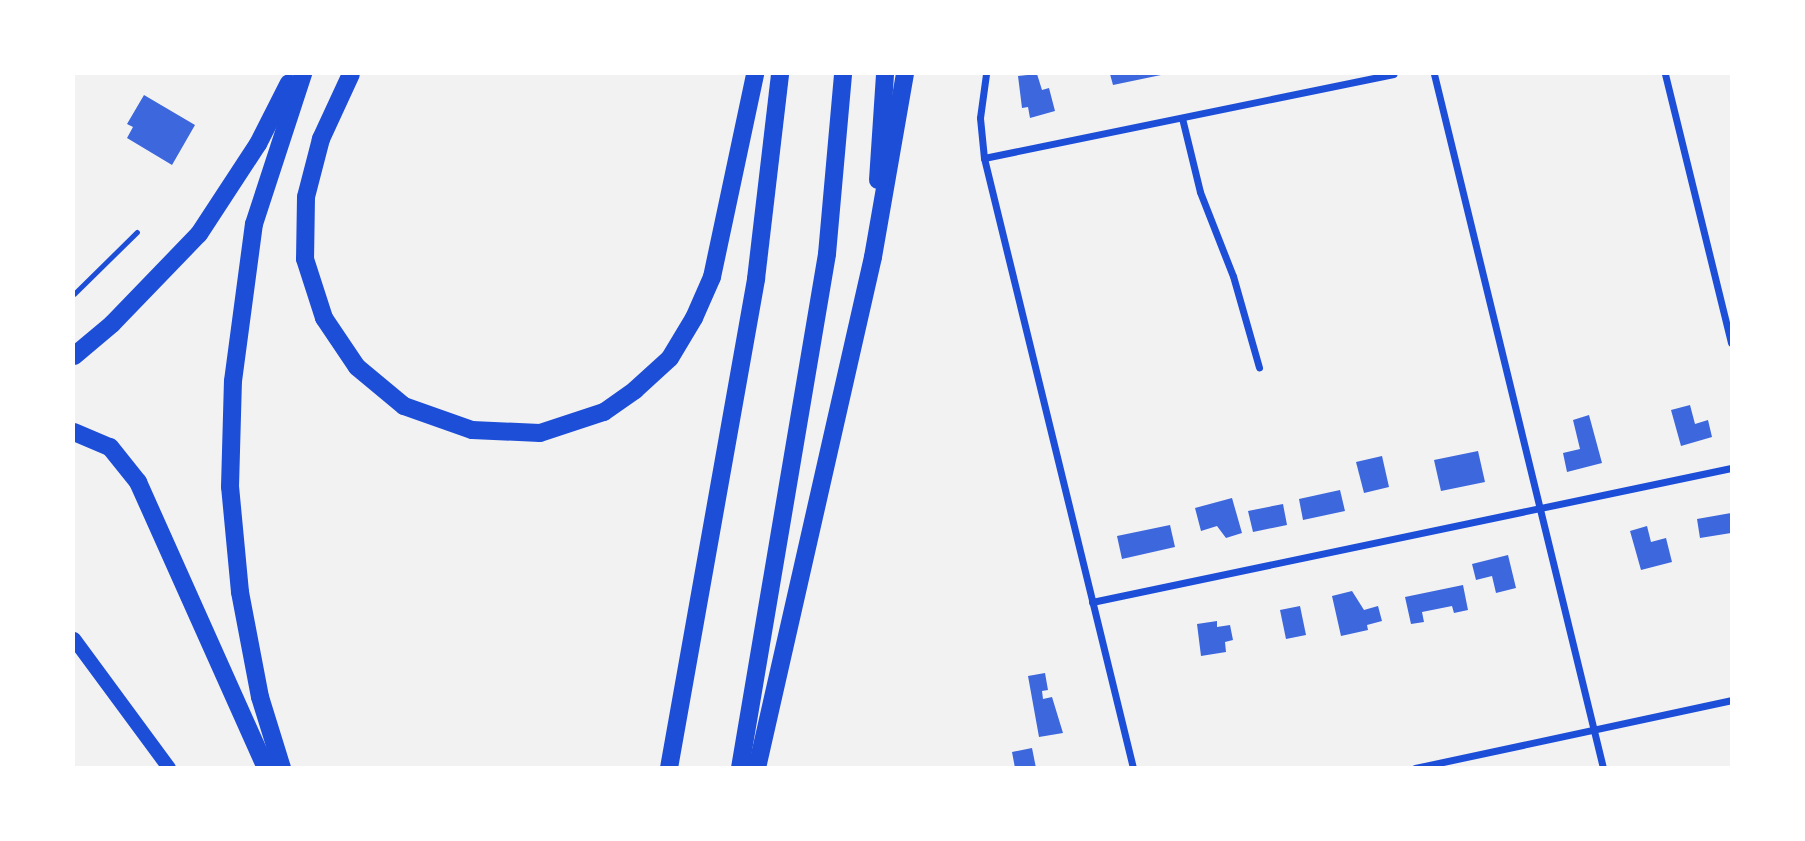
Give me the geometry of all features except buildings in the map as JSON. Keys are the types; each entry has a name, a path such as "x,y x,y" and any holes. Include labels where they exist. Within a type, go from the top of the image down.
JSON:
{"highway":[{"path":"74,356 112,324 199,233 258,144 294,74"},
{"path":"282,768 260,697 240,592 230,487 237,327 254,224 303,74"},
{"path":"351,74 321,139 306,197 305,260 324,318 357,367 404,406 472,430 540,433 604,412 635,390 670,358 694,318 712,277 755,74"},
{"path":"669,768 756,279 780,74"},
{"path":"740,768 827,254 844,74"},
{"path":"873,257 885,74"},
{"path":"757,768 873,257 905,74"},
{"path":"74,432 110,447 138,482 266,768"}],"main road":[{"path":"74,639 169,768"}],"street":[{"path":"986,74 980,118 984,158 1133,768"},
{"path":"984,158 1393,74"},
{"path":"1434,74 1538,509 1604,768"},
{"path":"1665,74 1731,343"},
{"path":"1181,118 1200,192 1233,276 1259,367"},
{"path":"1092,602 1731,467"},
{"path":"1415,768 1731,700"}],"lane":[{"path":"74,294 136,232"}]}
